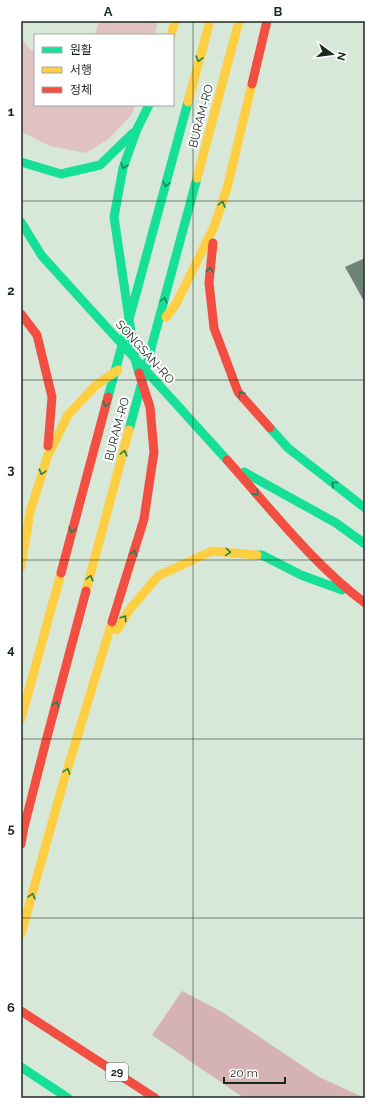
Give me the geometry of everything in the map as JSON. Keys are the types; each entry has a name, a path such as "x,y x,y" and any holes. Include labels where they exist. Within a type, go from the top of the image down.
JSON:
{"main road":[{"path":"171,34 175,21"},
{"name":"BURAM-RO","path":"21,719 210,21"},
{"name":"BURAM-RO","path":"21,844 46,742 239,21"},
{"path":"21,568 30,512 48,455 68,415 95,386 129,362 176,304 214,227 226,188 267,21"},
{"path":"21,934 62,787 144,519 154,452 150,407 129,362 114,217 123,168 137,129 148,106"},
{"path":"21,162 61,174 100,165 137,129"},
{"name":"SONGSAN-RO","path":"21,222 42,256 129,362 230,464 315,559 365,603"},
{"path":"214,227 209,283 214,328 238,392 288,448 365,508"},
{"name":"SONGSAN-RO","path":"26,246 42,256"},
{"path":"21,314 37,335 52,397 48,455"},
{"name":"SONGSAN-RO","path":"230,464 336,523 365,544"},
{"path":"103,651 130,609 158,576 212,551 262,554 300,575 353,594"},
{"name":"29","path":"21,1011 155,1098"},
{"path":"21,1067 68,1098"}],"shaded area":[{"path":"99,21 158,21 155,34 95,34"},
{"path":"21,39 31,50 34,50 34,106 135,106 132,114 110,138 86,153 50,146 21,130"},
{"path":"182,991 224,1013 319,1077 365,1098 244,1098 152,1035"}],"building":[{"path":"365,258 365,303 345,267"}],"traffic: fast":[{"path":"108,397 188,102"},
{"path":"139,373 135,359 114,217 123,168 137,129 148,106"},
{"path":"21,162 61,174 100,165 133,133"},
{"path":"129,430 197,178"},
{"path":"21,222 42,256 227,460"},
{"path":"270,428 288,448 365,508"},
{"path":"244,472 336,523 365,544"},
{"path":"257,555 262,555 301,575 342,590"},
{"path":"21,1067 68,1098"}],"traffic: slow":[{"path":"171,34 175,21"},
{"path":"188,102 210,21"},
{"path":"197,178 239,21"},
{"path":"166,317 176,304 214,227 227,188 252,84"},
{"path":"21,567 30,512 48,455 68,415 95,386 118,370"},
{"path":"86,591 129,430"},
{"path":"117,630 130,609 158,576 212,551 257,555"},
{"path":"21,719 61,573"},
{"path":"21,934 62,787 112,622"}],"traffic: jam":[{"path":"252,84 267,21"},
{"path":"213,243 209,283 214,328 238,392 270,428"},
{"path":"21,314 37,335 52,397 48,446"},
{"path":"112,622 144,519 154,452 150,407 139,373"},
{"path":"61,573 108,397"},
{"path":"227,460 310,553 346,588 365,603"},
{"path":"21,844 46,741 86,591"},
{"path":"21,1011 155,1098"}]}
